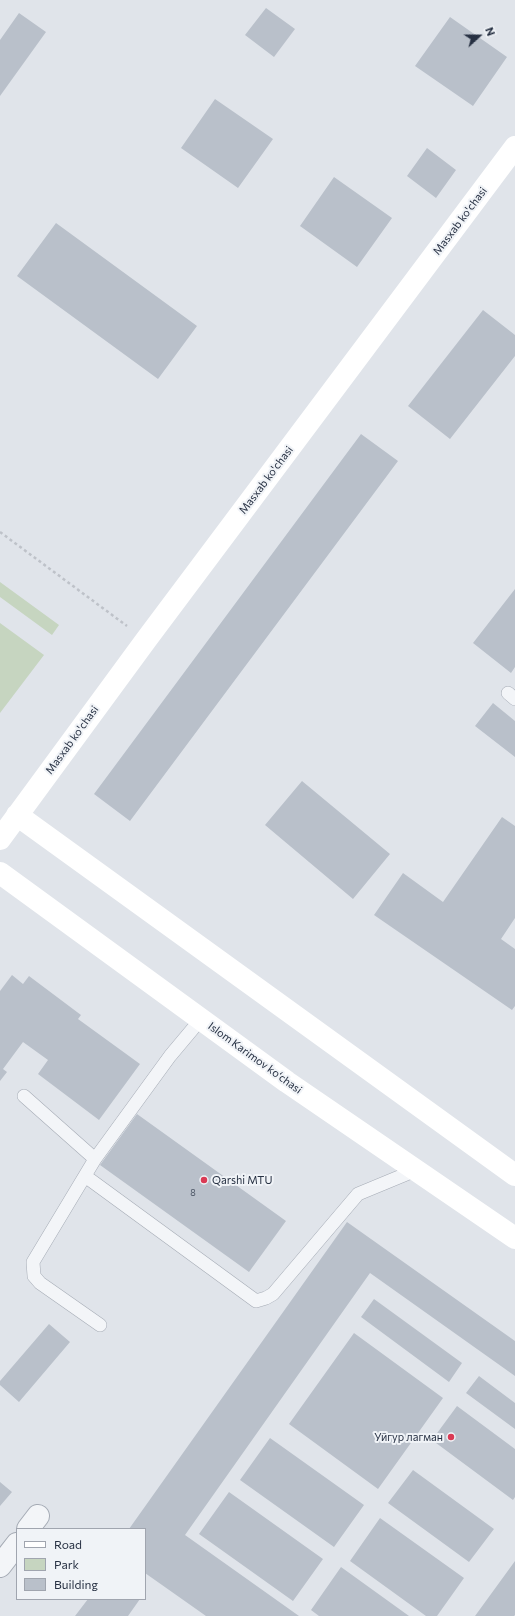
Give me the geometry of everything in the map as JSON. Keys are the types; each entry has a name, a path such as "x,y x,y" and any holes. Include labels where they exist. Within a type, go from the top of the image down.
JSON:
{"main road":[{"name":"Masxab ko'chasi","path":"0,839 146,640 515,147"},
{"path":"17,814 513,1169"},
{"name":"Islom Karimov ko‘chasi","path":"0,873 287,1082 515,1238"}],"street":[{"path":"0,1566 16,1545"}],"lane":[{"path":"100,1325 40,1283 34,1276 33,1262 95,1158 170,1056 201,1019"},
{"path":"24,1096 95,1158"},
{"path":"85,1176 256,1301 273,1294 358,1194 416,1170"}],"path":[{"path":"0,532 146,640"}],"green space":[{"path":"0,582 59,625 52,635 0,597"},
{"path":"0,623 44,655 0,713"}],"building":[{"path":"266,8 295,29 274,57 245,35"},
{"path":"19,13 46,32 0,96 0,40"},
{"path":"450,17 507,57 473,106 415,66"},
{"path":"215,99 273,139 238,188 181,148"},
{"path":"427,148 456,170 436,198 407,176"},
{"path":"334,177 392,218 357,267 300,226"},
{"path":"56,223 197,326 158,379 17,276"},
{"path":"483,310 515,335 515,356 450,439 408,406"},
{"path":"361,434 398,461 130,821 94,794"},
{"path":"515,589 515,667 511,673 473,643"},
{"path":"493,703 515,721 515,757 475,726"},
{"path":"302,781 390,854 353,899 265,825"},
{"path":"502,817 515,826 515,918 501,939 515,949 515,1006 512,1010 374,915 403,873 443,902"},
{"path":"12,975 23,984 29,976 81,1015 78,1019 140,1064 99,1120 38,1074 48,1060 23,1042 3,1069 7,1072 0,1081 0,991"},
{"path":"137,1114 286,1221 249,1272 100,1165"},
{"path":"347,1222 515,1341 515,1376 370,1273 185,1535 299,1616 206,1616 146,1574 146,1528 130,1528"},
{"path":"374,1299 462,1363 449,1382 361,1317"},
{"path":"49,1324 70,1342 19,1402 0,1385 0,1381"},
{"path":"354,1333 443,1398 378,1489 289,1424"},
{"path":"479,1376 515,1403 515,1429 466,1393"},
{"path":"457,1406 515,1449 515,1497 513,1500 432,1440"},
{"path":"270,1438 364,1505 334,1547 240,1480"},
{"path":"413,1470 494,1529 469,1562 388,1503"},
{"path":"0,1482 12,1492 0,1506"},
{"path":"229,1492 323,1559 293,1601 199,1534"},
{"path":"380,1518 464,1578 437,1616 426,1616 350,1561"},
{"path":"515,1561 515,1615 475,1616"},
{"path":"341,1567 409,1616 319,1616 311,1610"},
{"path":"87,1600 139,1600 128,1616 75,1616"}],"place":[{"name":"Qarshi MTU","path":"204,1180"},
{"name":"Уйгур лагман","path":"451,1437"}]}
